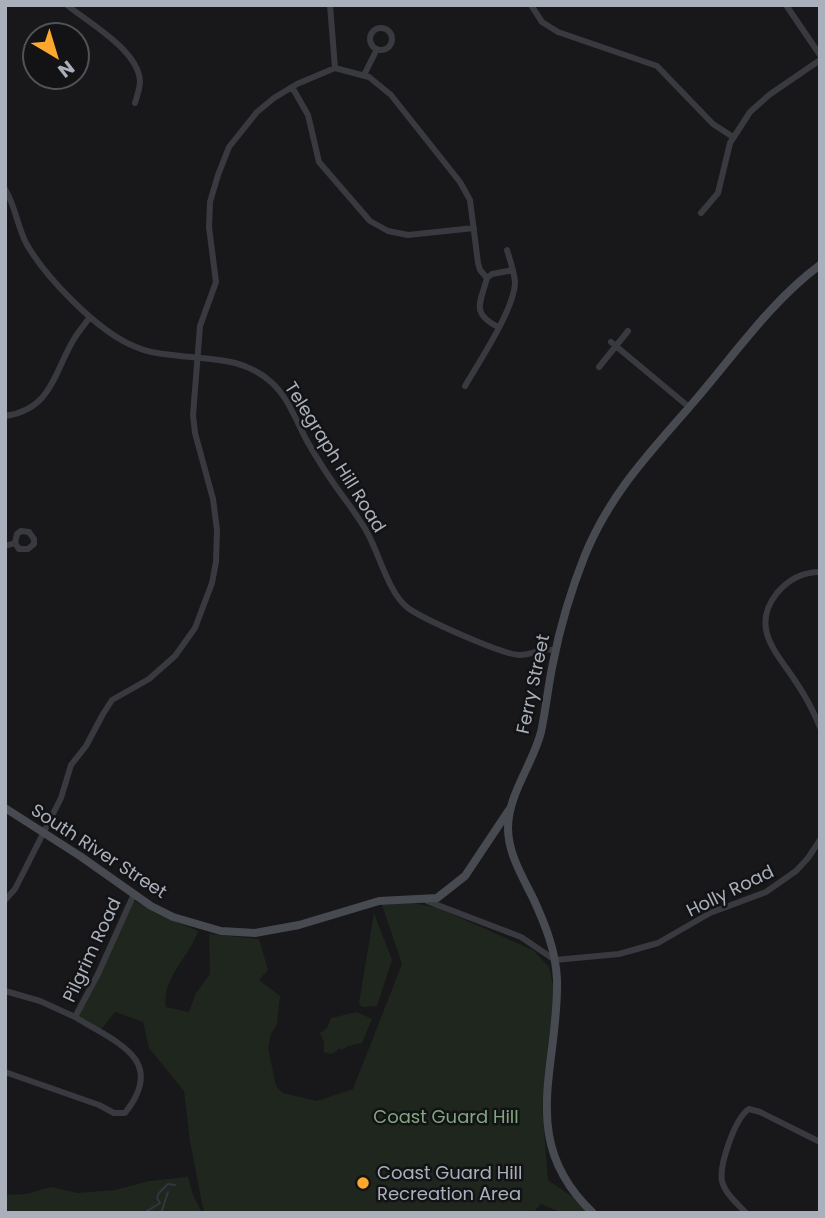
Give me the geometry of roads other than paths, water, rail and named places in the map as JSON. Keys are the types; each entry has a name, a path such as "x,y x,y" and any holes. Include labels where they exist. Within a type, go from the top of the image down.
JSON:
{"street":[{"path":"67,5 122,48 133,61 140,80 135,103"},
{"path":"330,5 335,68"},
{"path":"531,5 542,22 558,32 657,66 713,124 733,137"},
{"path":"786,5 820,55"},
{"path":"364,75 377,49"},
{"path":"701,213 718,193 733,137 750,112 762,100 820,61"},
{"path":"5,900 13,892 61,798 71,765 86,746 112,700 149,679 175,656 195,628 214,576 218,539 213,499 193,423 200,326 216,282 209,227 211,202 229,147 243,128 257,112 292,87 318,73 335,68 364,75 378,82 460,182 470,200 478,263 487,278"},
{"path":"292,87 308,115 319,162 370,221 388,231 408,235 474,228"},
{"name":"Telegraph Hill Road","path":"5,188 26,243 44,270 90,317 122,341 154,353 241,364 258,372 274,385 291,407 332,481 364,525 397,596 407,607 487,646 510,654 521,655 546,649 555,651"},
{"path":"466,386 513,294 515,279 507,250"},
{"name":"Ferry Street","path":"593,1213 558,1168 547,1130 546,1098 557,997 555,960 540,914 512,852 508,830 512,804 540,733 555,651 576,578 605,512 630,476 786,293 820,265"},
{"path":"498,327 484,320 479,308 487,278 492,274 513,270"},
{"path":"5,416 34,408 46,395 74,339 90,317"},
{"path":"599,367 613,344 628,331"},
{"path":"613,344 689,407"},
{"path":"5,546 15,542"},
{"path":"820,572 792,580 780,589 772,599 766,623 770,647 804,695 820,727"},
{"name":"South River Street","path":"422,900 437,898 460,882 512,804"},
{"name":"South River Street","path":"5,808 150,906 184,922 239,933 284,929 379,901 410,898 461,912 521,937 555,960"},
{"name":"Holly Road","path":"555,960 619,954 659,943 710,913 749,900 782,882 808,858 820,840"},
{"name":"Pilgrim Road","path":"75,1017 98,974 134,894"},
{"name":"Pilgrim Road","path":"5,991 40,1001 75,1017 117,1043 141,1068 142,1080 138,1093 125,1113 114,1113 99,1105 5,1072"},
{"path":"746,1213 727,1192 722,1174 738,1121 749,1109 820,1142"}],"waterway":[{"path":"144,1213 160,1203 157,1198 159,1193 168,1184 175,1185"},
{"path":"161,1213 168,1192"}],"place":[{"name":"Coast Guard Hill Recreation Area","path":"363,1183"}],"park label":[{"name":"Coast Guard Hill","path":"446,1117"}]}
